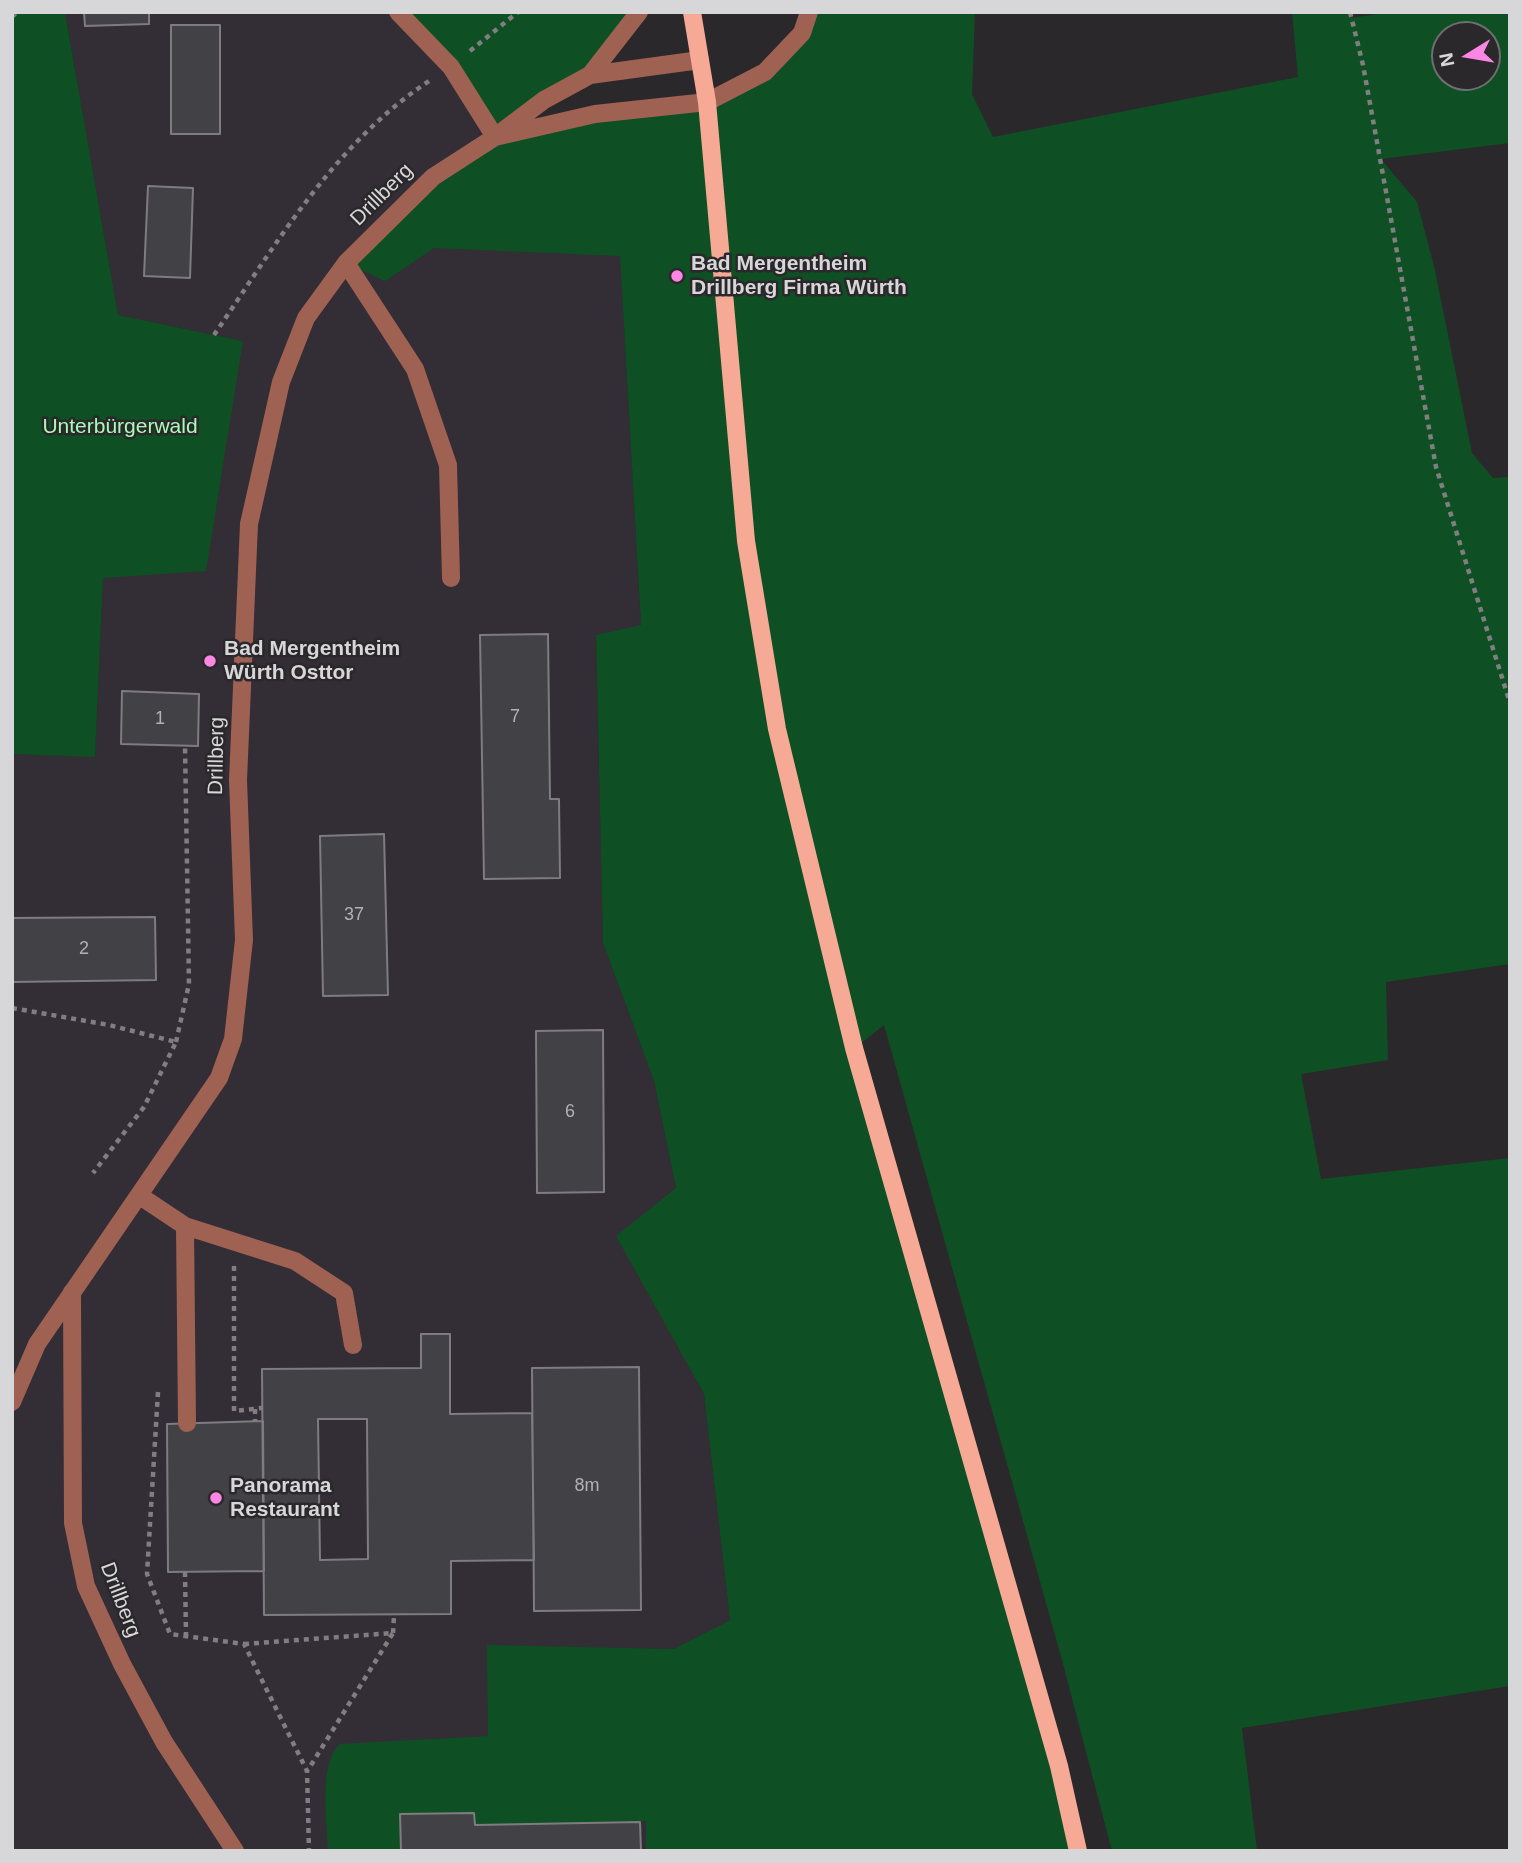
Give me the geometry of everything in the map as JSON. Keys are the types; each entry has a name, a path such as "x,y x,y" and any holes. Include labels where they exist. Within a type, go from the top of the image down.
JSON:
{"main road":[{"path":"692,12 707,102 746,541 777,729 854,1048 1059,1766 1078,1851"}],"street":[{"path":"398,12 451,67 495,137 544,100 590,75 700,60"},
{"path":"590,75 639,12"},
{"path":"707,102 765,72 802,33 809,12"},
{"name":"Drillberg","path":"12,1402 37,1344 219,1078 233,1039 244,940 238,780 249,524 281,382 306,318 346,263 433,177 495,137 595,114 707,102"},
{"path":"346,263 415,369 448,465 451,578"},
{"path":"140,1196 185,1226 295,1261 344,1293 353,1345"},
{"path":"185,1226 187,1423"},
{"name":"Drillberg","path":"72,1292 73,1522 86,1586 122,1664 164,1742 235,1851"}],"path":[{"path":"12,18 18,12"},
{"path":"214,335 288,224 347,151 401,100 451,67 518,12"},
{"path":"1350,12 1363,65 1436,467 1510,703"},
{"path":"93,1172 144,1107 176,1042 189,984 185,746"},
{"path":"12,1008 109,1025 176,1042"},
{"path":"214,1237 234,1262 234,1411 262,1408"},
{"path":"158,1388 147,1574 170,1634 244,1644 393,1633"},
{"path":"255,1409 255,1421"},
{"path":"185,1572 187,1636"},
{"path":"307,1771 393,1633 394,1616"},
{"path":"244,1644 307,1771 309,1851"}],"shaded area":[{"path":"65,12 422,12 620,255 641,626 596,635 603,943 654,1081 676,1188 617,1236 704,1394 730,1620 675,1649 488,1646 647,1781 646,1851 12,1851 12,754 95,756 103,578 243,341 118,315"}],"green space":[{"name":"Unterbürgerwald","path":"12,12 65,12 118,315 243,341 206,571 103,578 95,757 12,754"},
{"path":"398,12 639,12 590,75 497,135 707,102 765,72 809,12 975,12 972,94 993,137 1298,77 1292,12 1350,12 1351,18 1391,12 1510,12 1510,143 1381,159 1417,202 1434,266 1472,453 1493,478 1510,477 1510,964 1386,982 1388,1060 1301,1074 1321,1179 1510,1158 1510,1686 1242,1728 1257,1851 1112,1851 1062,1660 884,1025 854,1049 1078,1851 646,1851 646,1821 475,1825 474,1813 400,1814 401,1851 328,1851 326,1779 333,1753 340,1744 488,1736 487,1645 674,1649 730,1620 704,1394 616,1236 676,1188 654,1081 603,943 596,635 641,625 620,256 434,248 385,281 346,263 433,177 494,137"}],"building":[{"path":"84,12 149,12 149,24 85,26"},
{"path":"171,25 220,25 220,134 171,134"},
{"path":"148,186 193,188 190,278 144,276"},
{"path":"548,634 550,799 559,799 560,878 484,879 480,635"},
{"path":"122,691 199,694 198,746 121,744"},
{"path":"384,834 388,995 323,996 320,836"},
{"path":"155,917 156,980 12,982 12,918"},
{"path":"603,1030 604,1192 537,1193 536,1031"},
{"path":"421,1334 450,1334 450,1414 532,1413 534,1560 451,1561 451,1614 264,1615 262,1369 421,1368","holes":["318,1419 367,1419 368,1559 320,1560"]},
{"path":"639,1367 641,1610 534,1611 532,1368"},
{"name":"Panorama Restaurant","path":"263,1421 264,1571 168,1572 167,1424"},
{"path":"474,1813 475,1825 640,1822 641,1851 401,1851 400,1814"}],"place":[{"name":"Bad Mergentheim Drillberg Firma Würth","path":"677,276"},
{"name":"Bad Mergentheim Würth Osttor","path":"210,661"},
{"name":"Panorama Restaurant","path":"216,1498"}]}
